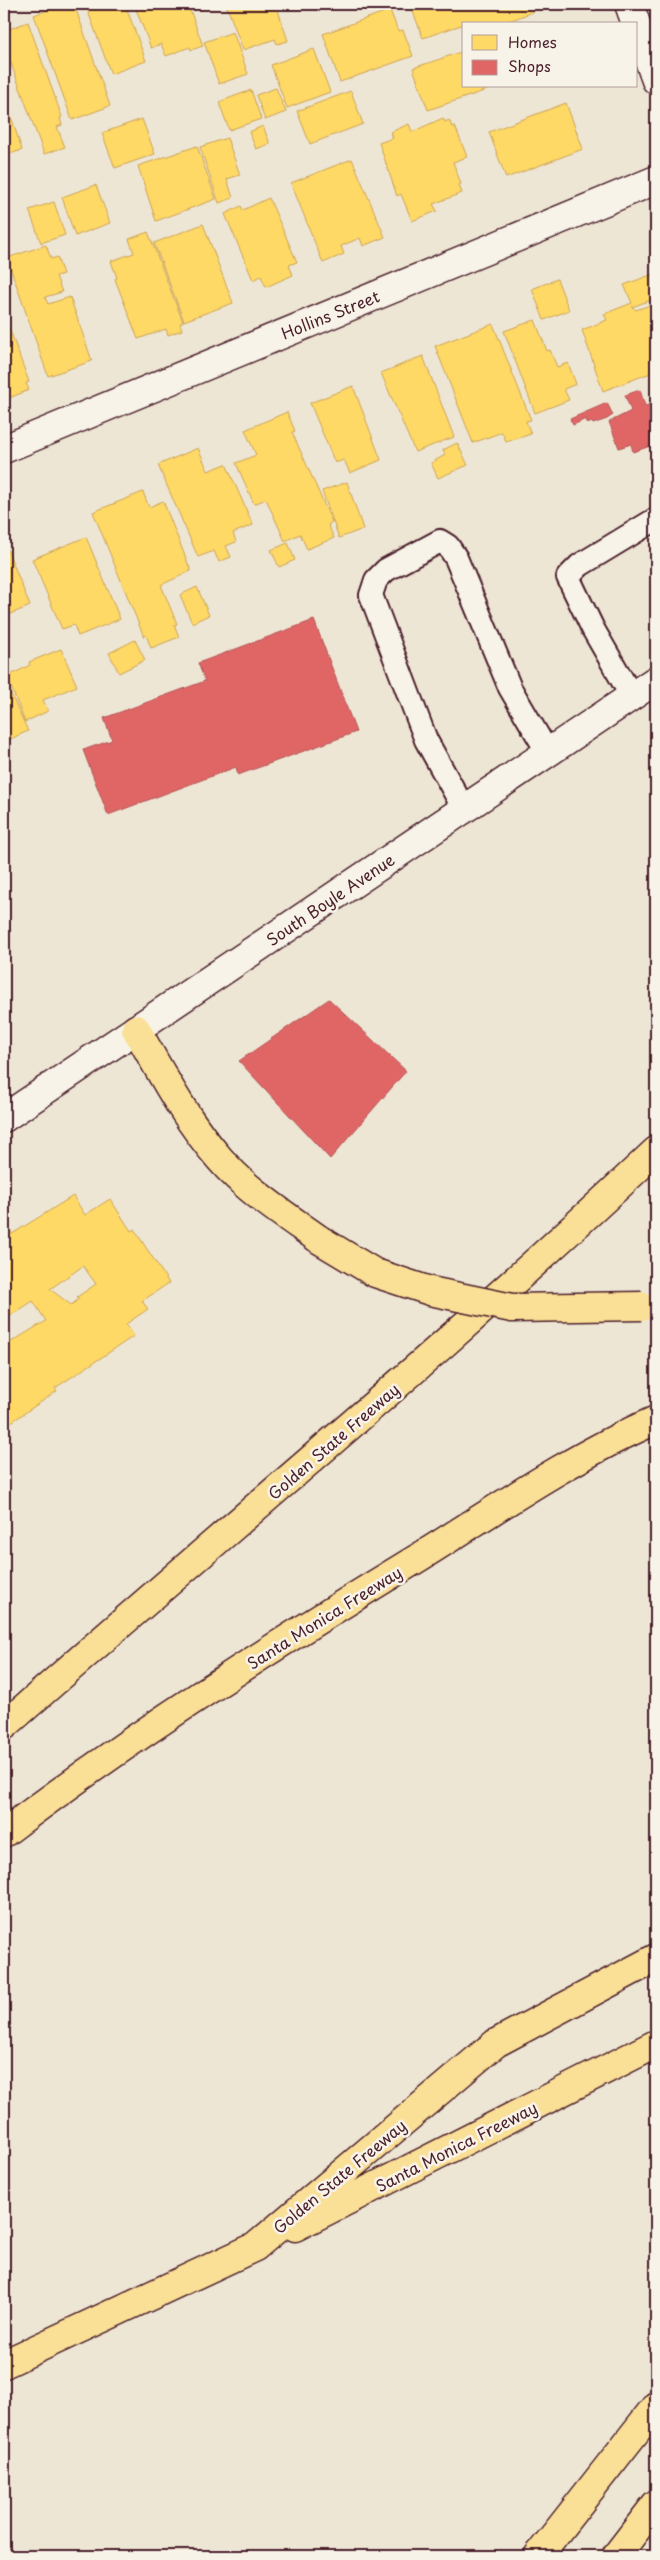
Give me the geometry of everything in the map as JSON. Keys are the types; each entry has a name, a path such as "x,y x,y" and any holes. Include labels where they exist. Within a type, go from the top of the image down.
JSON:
{"highway":[{"path":"136,1030 184,1113 220,1160 261,1198 320,1240 376,1273 430,1291 512,1308 642,1306 656,1303"},
{"name":"Golden State Freeway","path":"4,1726 116,1626 308,1465 575,1228 656,1151"},
{"name":"Santa Monica Freeway","path":"4,1833 52,1796 210,1689 538,1483 635,1429 656,1420"},
{"name":"Golden State Freeway","path":"4,2364 256,2246 496,2043 656,1958"},
{"name":"Santa Monica Freeway","path":"256,2246 656,2044"},
{"path":"538,2556 656,2406"},
{"path":"616,2556 656,2504"}],"street":[{"path":"629,4 635,22"},
{"path":"638,29 656,80"},
{"name":"Hollins Street","path":"4,449 656,180"},
{"name":"South Boyle Avenue","path":"4,1118 548,753 635,702 656,680"}],"lane":[{"path":"635,702 593,629 568,577 580,565 656,519"},
{"path":"464,809 426,740 371,596 376,580 386,570 440,541 448,546 456,558 510,688 548,753"}],"building: Homes":[{"path":"65,4 74,4 110,106 72,120 34,15"},
{"path":"93,4 125,4 146,61 111,74 86,6"},
{"path":"134,4 188,4 203,46 191,50 190,47 166,56 161,44 151,48"},
{"path":"226,4 276,4 288,41 277,44 275,39 243,50"},
{"path":"410,4 540,4 541,6 532,9 533,12 506,22 462,22 462,25 423,38"},
{"path":"390,10 398,31 403,30 413,56 340,82 323,34"},
{"path":"28,22 62,117 60,118 62,125 57,127 65,147 44,154 4,44 4,31"},
{"path":"233,32 248,74 219,84 204,42"},
{"path":"314,49 330,92 287,108 271,65"},
{"path":"462,52 462,88 486,88 487,90 428,110 413,68"},
{"path":"276,88 286,112 265,120 256,95"},
{"path":"251,90 261,119 229,130 219,102"},
{"path":"351,91 363,124 310,144 297,111"},
{"path":"4,95 22,150 4,156"},
{"path":"566,103 583,149 506,178 489,132"},
{"path":"443,118 445,122 449,120 452,127 455,126 467,157 453,162 461,184 459,185 462,193 433,204 437,211 412,221 401,194 397,196 379,143 393,138 391,132 409,124 412,132"},
{"path":"142,119 155,154 115,168 102,133"},
{"path":"263,126 270,144 256,149 249,132"},
{"path":"227,138 240,175 227,179 233,198 219,203 200,147"},
{"path":"197,146 216,199 156,221 138,166"},
{"path":"352,159 385,237 363,246 360,238 341,246 344,254 323,263 291,183"},
{"path":"96,185 110,223 75,236 62,197"},
{"path":"269,198 297,262 289,265 293,275 266,287 261,276 253,280 225,214 241,206 243,210"},
{"path":"54,202 65,235 41,243 29,210"},
{"path":"203,224 233,303 184,321 154,243"},
{"path":"148,232 183,322 180,323 182,330 168,335 166,329 138,339 115,279 117,278 111,261 134,253 129,239"},
{"path":"46,245 51,259 57,257 63,274 56,276 62,292 45,297 48,304 70,297 92,361 48,376 7,258"},
{"path":"656,273 656,298 632,307 636,310 656,303 656,341 653,342 656,349 656,371 603,391 582,330 607,320 604,314 632,303 624,285"},
{"path":"557,279 569,310 544,320 532,289"},
{"path":"4,314 29,382 26,383 29,390 4,400"},
{"path":"535,320 547,351 550,350 557,367 568,363 576,384 564,389 569,400 535,413 504,331"},
{"path":"493,324 531,420 526,421 531,434 506,442 502,432 473,443 435,346"},
{"path":"423,356 454,437 415,452 381,373"},
{"path":"353,386 381,460 350,473 344,460 335,463 310,403"},
{"path":"287,412 295,431 292,432 332,522 328,525 334,538 307,549 300,534 285,541 266,499 254,504 236,463 256,455 245,430"},
{"path":"457,443 468,465 438,478 431,463 445,455 443,450"},
{"path":"198,448 208,471 226,464 253,525 233,533 236,542 226,546 231,557 219,562 214,551 198,557 158,465"},
{"path":"347,482 363,529 339,538 322,491"},
{"path":"143,492 149,507 163,501 191,571 161,585 177,624 174,625 179,637 151,648 146,635 144,637 93,512"},
{"path":"86,537 120,619 78,636 74,625 62,629 32,559"},
{"path":"4,541 30,606 8,615 10,620 4,623"},
{"path":"288,543 295,560 279,567 271,550"},
{"path":"197,587 209,615 192,623 180,595"},
{"path":"135,640 145,660 119,673 109,653"},
{"path":"61,649 77,686 43,700 48,711 25,722 7,677 30,665 29,662"},
{"path":"4,679 28,731 4,742"},
{"path":"73,1196 85,1215 110,1199 131,1231 134,1229 169,1283 142,1301 148,1309 126,1324 134,1336 55,1388 57,1391 4,1427 4,1342 6,1345 46,1321 33,1301 4,1320 4,1234 10,1230 12,1234","holes":["83,1266 96,1284 77,1297 79,1299 71,1305 50,1289"]}],"building: Shops":[{"path":"640,390 645,406 656,402 656,444 633,452 631,444 619,448 609,422 631,411 625,395"},
{"path":"607,403 613,415 607,419 587,424 586,419 573,425 570,419"},
{"path":"314,620 356,732 238,775 236,767 108,815 83,750 112,740 104,718 205,681 198,663"},
{"path":"329,999 406,1071 330,1159 239,1061"}]}
